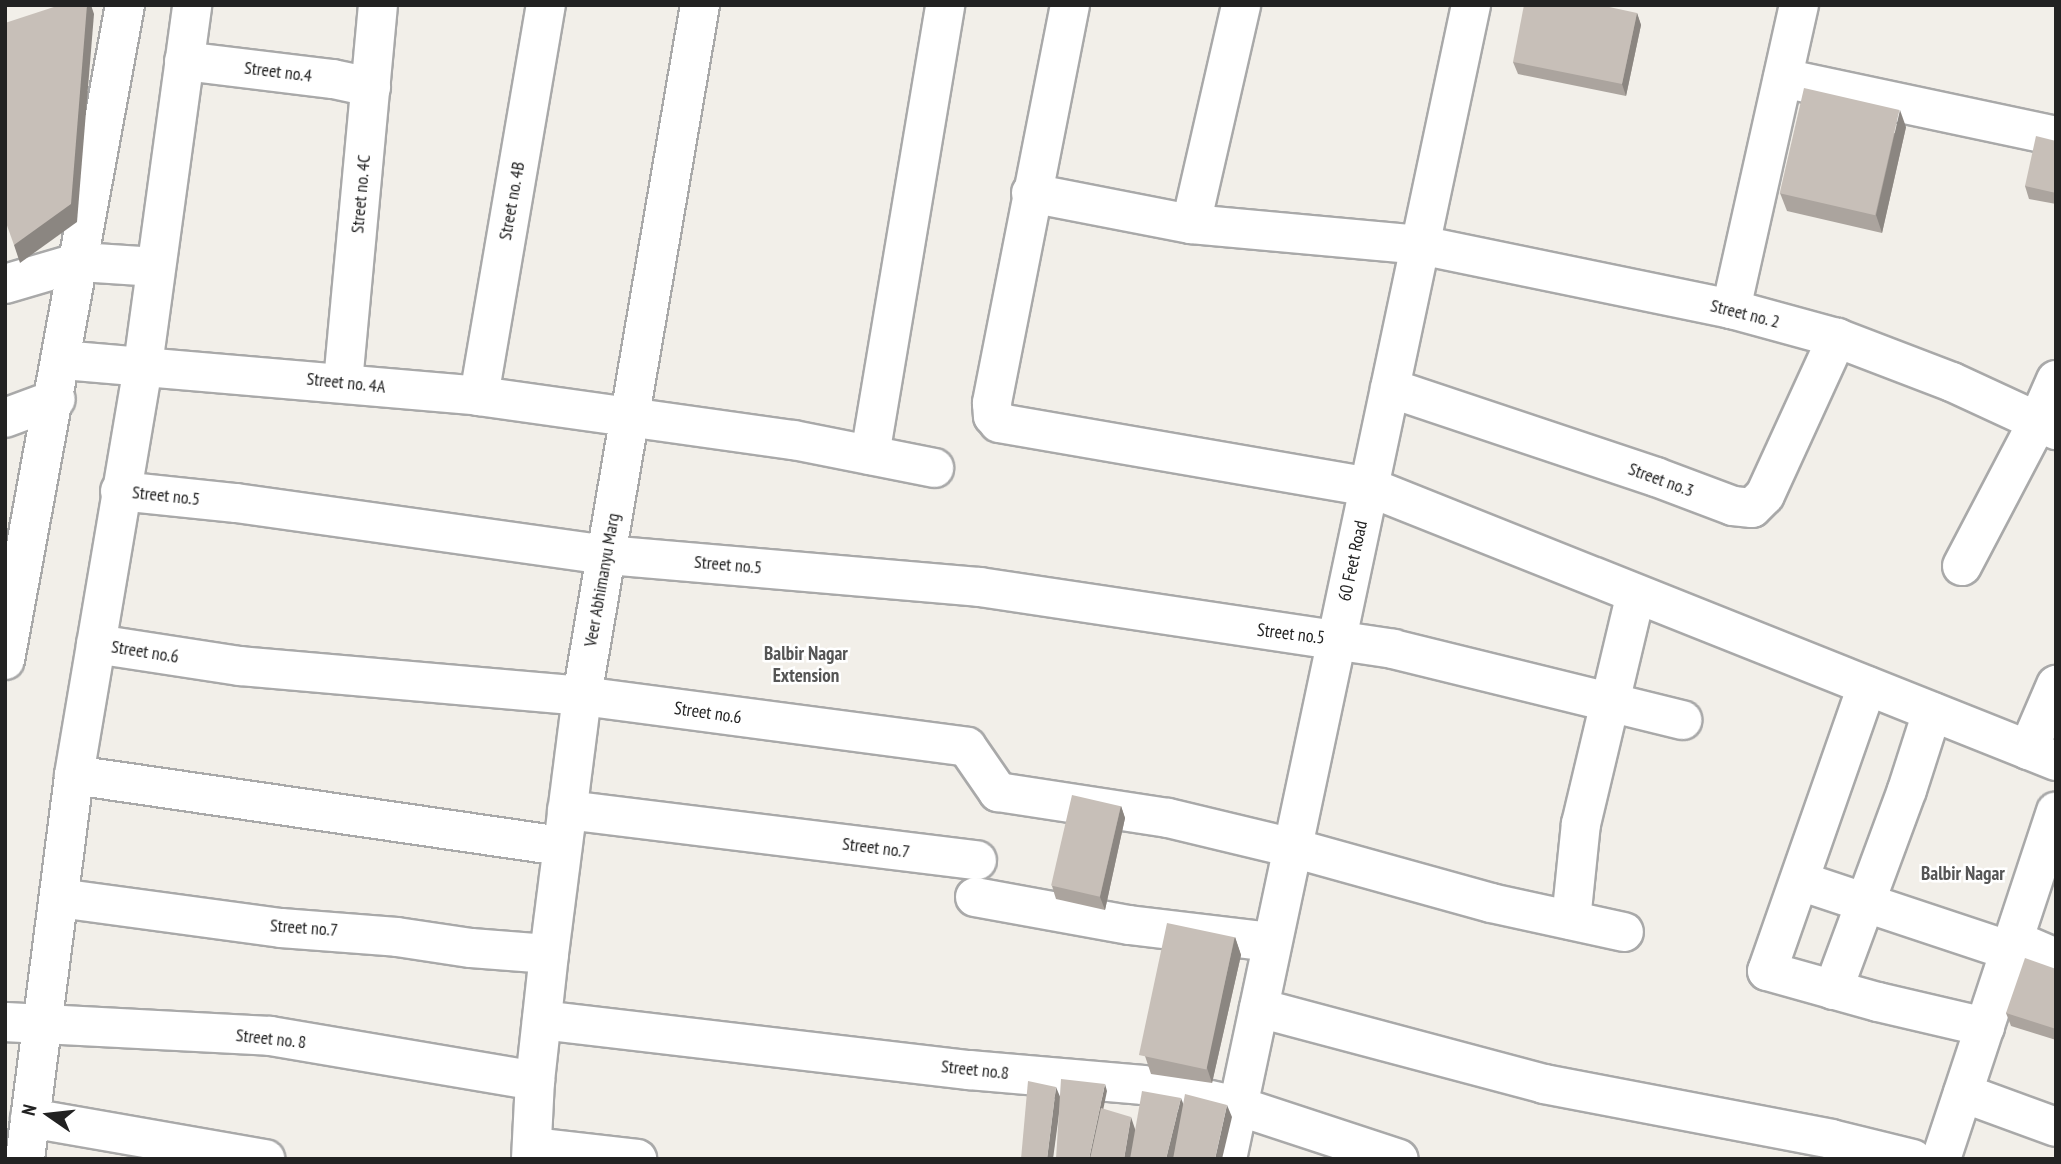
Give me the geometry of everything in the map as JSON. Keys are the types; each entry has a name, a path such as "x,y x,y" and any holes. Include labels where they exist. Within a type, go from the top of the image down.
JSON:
{"street":[{"path":"6,654 13,559 55,399 125,5"},
{"path":"25,1159 30,1118 23,1024 59,898 74,775 143,365 191,5"},
{"name":"Street no. 4C","path":"343,382 378,5"},
{"name":"Street no. 4B","path":"479,396 546,5"},
{"name":"Veer Abhimanyu Marg","path":"531,1153 535,1082 549,954 582,696 700,5"},
{"path":"870,455 945,5"},
{"path":"1070,5 1031,193 992,403 993,416 999,424 1369,487 2042,756 2056,685"},
{"path":"1191,224 1241,5"},
{"name":"60 Feet Road","path":"1227,1159 1471,5"},
{"path":"1731,309 1799,5"},
{"name":"Street no.4","path":"184,61 333,79 371,87"},
{"path":"1783,78 2056,136"},
{"name":"Street no. 2","path":"1031,193 1191,224 1420,245 1731,309 1837,338 1952,382 2047,427"},
{"path":"5,284 80,262 156,267"},
{"name":"Street no.3","path":"1390,388 1656,477 1733,506 1752,508 1765,495 1837,338"},
{"name":"Street no. 4A","path":"62,360 343,382 479,396 794,440 933,468"},
{"path":"1962,566 2047,427 2056,380"},
{"path":"5,418 55,399"},
{"name":"Street no.5","path":"120,491 236,503 607,555 980,587 1393,649 1682,720"},
{"path":"1571,920 1581,824 1608,702 1636,594"},
{"name":"Street no.6","path":"96,644 240,666 582,696 967,747 998,792 1168,818 1293,848 1492,903 1624,932"},
{"path":"1867,686 1767,971 1985,1027"},
{"path":"1833,990 1908,790 1932,712"},
{"name":"Street no.7","path":"74,775 564,828 976,878 1129,925 1272,942"},
{"path":"1941,1159 2056,812"},
{"path":"1800,881 2056,958"},
{"name":"Street no.7","path":"59,898 281,928 383,935 484,950 549,954"},
{"path":"1259,1008 1544,1084 1831,1139 1913,1159"},
{"name":"Street no.8","path":"542,1020 969,1070 1143,1085 1238,1106 1399,1159"},
{"name":"Street no. 8","path":"23,1024 270,1036 535,1082"},
{"path":"1963,1093 2056,1127"},
{"path":"30,1118 265,1159"},
{"path":"531,1153 637,1159"}],"building":[{"path":"60,5 87,5 71,204 14,245 5,220 5,23"},
{"path":"1524,5 1600,5 1637,13 1622,84 1513,62"},
{"path":"1804,88 1899,110 1875,215 1780,193"},
{"path":"2036,136 2056,141 2056,193 2025,186"},
{"path":"1072,795 1121,806 1100,897 1051,886"},
{"path":"1167,923 1234,937 1206,1069 1139,1055"},
{"path":"2025,958 2056,969 2056,1029 2006,1013"},
{"path":"1061,1079 1105,1084 1089,1159 1056,1159"},
{"path":"1028,1081 1056,1087 1047,1159 1021,1159"},
{"path":"1142,1091 1181,1098 1166,1159 1130,1159"},
{"path":"1185,1094 1227,1105 1215,1159 1173,1159"},
{"path":"1101,1108 1131,1117 1124,1159 1090,1159"}],"district":[{"name":"Balbir Nagar Extension","path":"806,665"},
{"name":"Balbir Nagar","path":"1963,874"}]}
